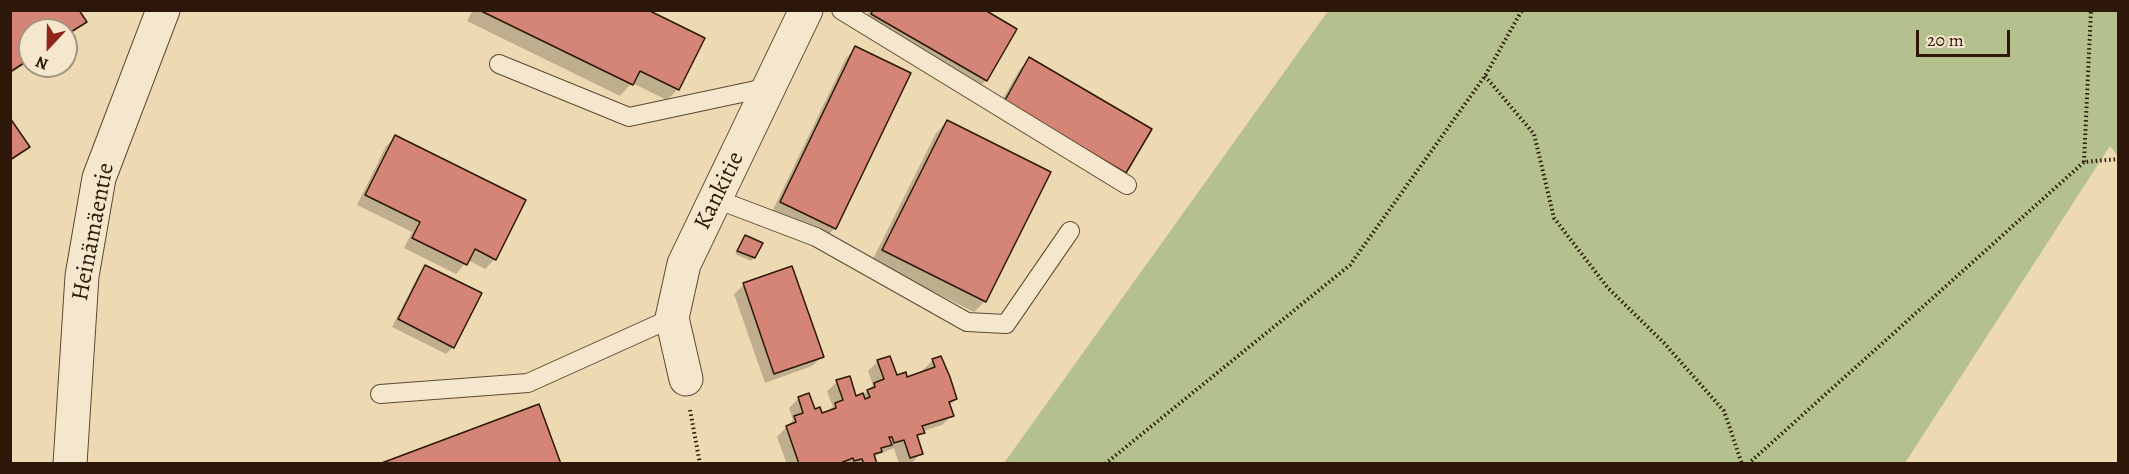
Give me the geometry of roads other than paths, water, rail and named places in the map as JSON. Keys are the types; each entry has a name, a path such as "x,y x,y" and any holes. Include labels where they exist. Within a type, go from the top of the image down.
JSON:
{"street":[{"name":"Heinämäentie","path":"70,464 82,276 99,178 163,10"},
{"name":"Kankitie","path":"686,379 672,318 684,264 806,10"}],"lane":[{"path":"841,10 1127,185"},
{"path":"499,64 629,117 770,87"},
{"path":"716,199 816,237 967,322 1006,324 1070,231"},
{"path":"380,393 528,383 672,318"}]}
